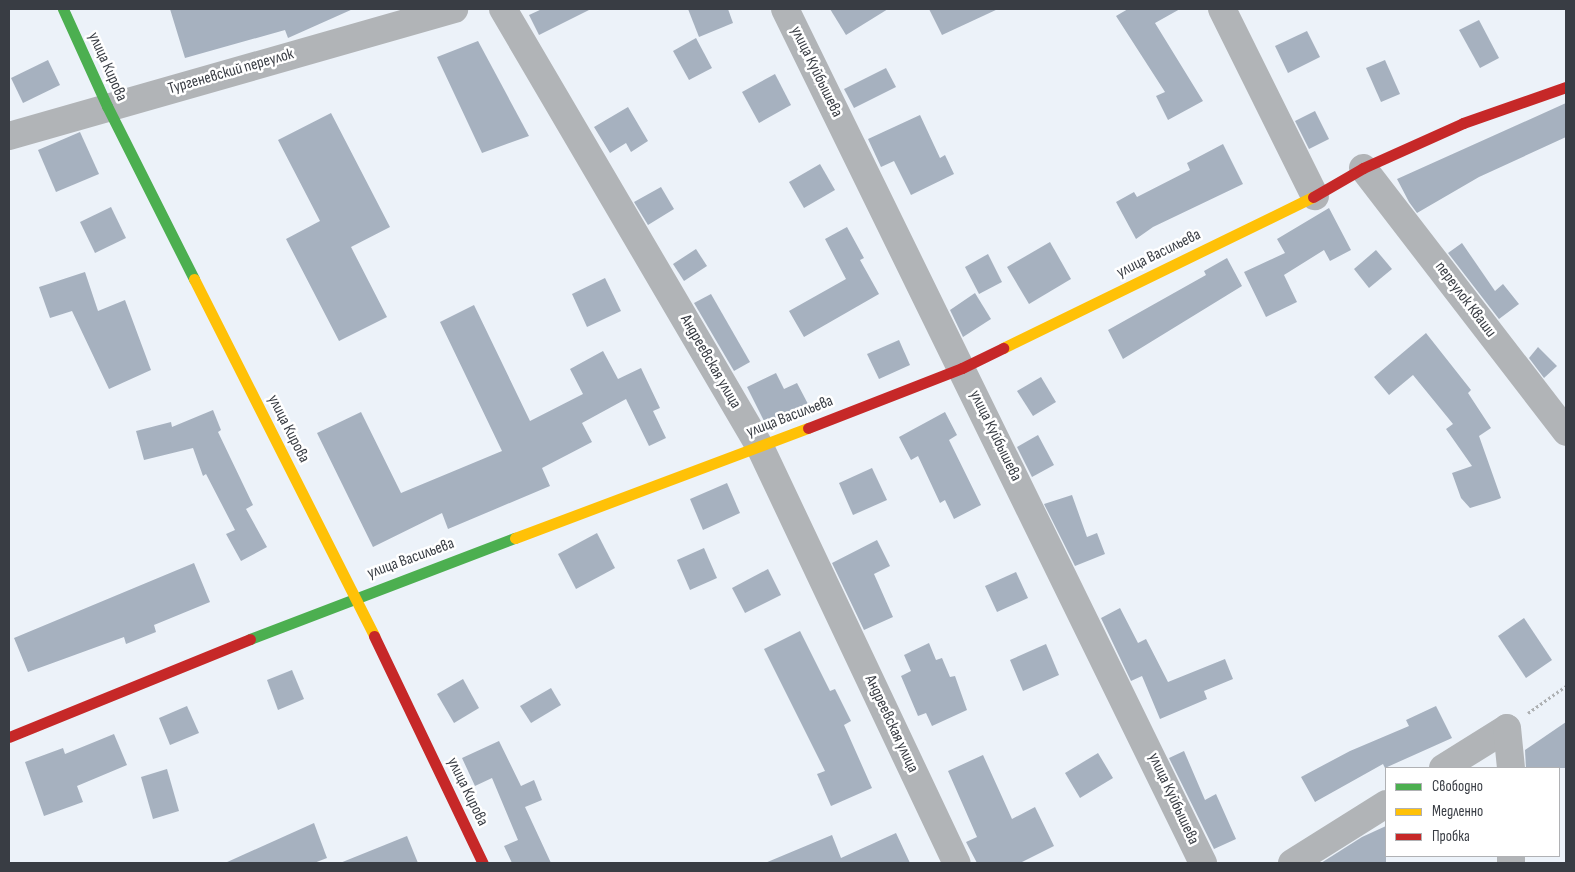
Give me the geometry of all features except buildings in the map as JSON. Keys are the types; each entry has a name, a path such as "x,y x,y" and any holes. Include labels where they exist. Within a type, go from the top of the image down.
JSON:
{"street":[{"name":"улица Кирова","path":"63,9 107,106 355,597 483,863"},
{"name":"Андреевская улица","path":"503,9 760,447 956,863"},
{"name":"улица Куйбышева","path":"785,9 1203,863"},
{"path":"1222,9 1316,196"},
{"name":"Тургеневский переулок","path":"9,136 107,106 444,10"},
{"name":"улица Васильева","path":"9,737 355,597 760,447 962,368 1316,196 1363,168 1463,123 1566,87"},
{"name":"переулок Кваши","path":"1363,168 1566,432"},
{"path":"1445,767 1507,728 1511,767"},
{"path":"1292,863 1385,805"}],"path":[{"path":"1507,728 1566,686"}],"traffic: fast":[{"path":"63,9 107,106 194,279"},
{"path":"250,639 515,538"}],"traffic: slow":[{"path":"1003,348 1313,197"},
{"path":"194,279 374,636"},
{"path":"515,538 808,428"}],"traffic: jam":[{"path":"1313,197 1363,168 1463,123 1566,87"},
{"path":"808,428 962,368 1003,348"},
{"path":"374,636 483,863"},
{"path":"9,737 250,639"}]}
